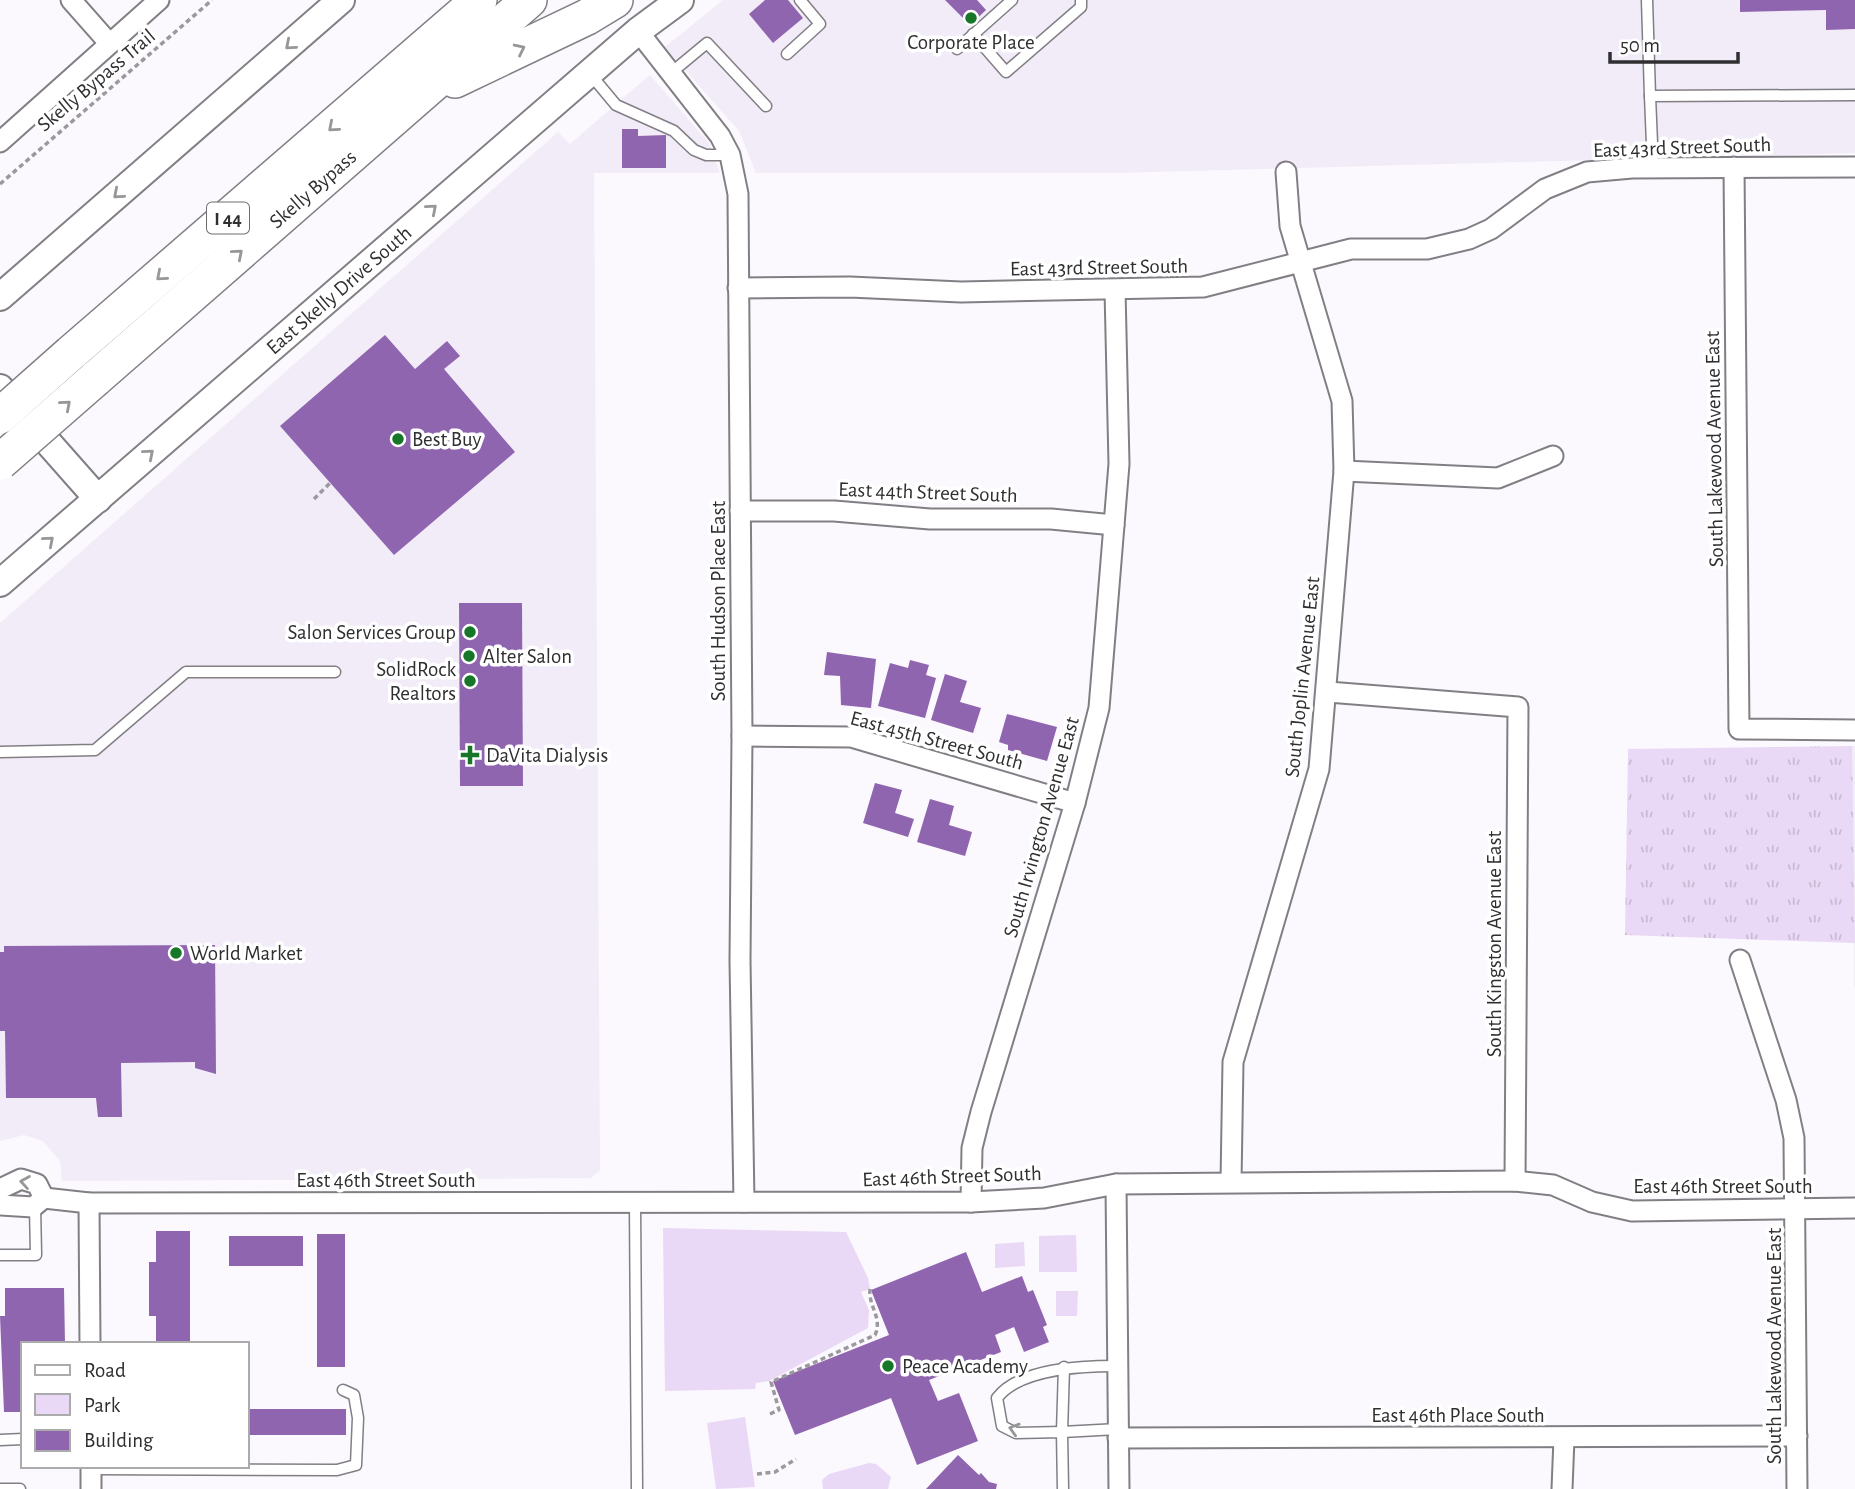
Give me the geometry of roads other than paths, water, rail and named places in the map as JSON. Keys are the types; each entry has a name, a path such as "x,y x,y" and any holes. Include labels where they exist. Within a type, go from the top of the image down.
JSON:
{"highway":[{"path":"385,83 442,0"},
{"name":"Skelly Bypass","path":"0,416 479,0"},
{"name":"Skelly Bypass","path":"0,462 529,0"},
{"path":"414,100 587,17 615,0"}],"main road":[{"path":"0,297 341,0"},
{"name":"East Skelly Drive South","path":"0,583 589,73 638,31 680,0"},
{"path":"0,388 98,499"}],"street":[{"path":"71,0 109,43"},
{"path":"0,142 159,0"},
{"name":"South Hudson Place East","path":"638,31 672,72 676,82 714,129 730,155 737,194 742,736 740,961 744,1202"},
{"name":"South Lakewood Avenue East","path":"1734,167 1739,729 1855,730"},
{"name":"East 43rd Street South","path":"738,288 850,287 961,292 1203,287 1351,249 1427,249 1446,246 1492,229 1545,189 1577,176 1606,169 1855,167"},
{"name":"South Joplin Avenue East","path":"1231,1182 1233,1062 1319,769 1328,692 1344,471 1342,401 1290,226 1286,172"},
{"name":"South Irvington Avenue East","path":"971,1202 972,1147 981,1112 1075,803 1099,708 1119,464 1115,290"},
{"path":"1344,471 1498,478 1553,456"},
{"name":"East 44th Street South","path":"740,511 834,511 930,519 1051,519 1114,524"},
{"name":"South Kingston Avenue East","path":"1328,692 1518,707 1515,1181"},
{"name":"East 45th Street South","path":"742,736 851,737 1075,803"},
{"name":"South Lakewood Avenue East","path":"1740,960 1792,1123 1796,1209 1797,1489"},
{"name":"East 46th Street South","path":"0,1189 21,1179 37,1184 40,1202"},
{"name":"East 46th Street South","path":"0,1205 40,1202 971,1202 1044,1198 1116,1184 1515,1181 1553,1185 1592,1202 1632,1211 1855,1208"},
{"path":"1116,1184 1119,1489"},
{"path":"89,1203 90,1342"},
{"name":"East 46th Place South","path":"1118,1434 1564,1438 1797,1436"},
{"path":"1562,1489 1564,1438"}],"lane":[{"path":"787,54 820,24 800,0"},
{"path":"957,49 1012,0"},
{"path":"973,34 1006,72 1081,7 1081,0"},
{"path":"1647,0 1653,168"},
{"path":"672,72 707,43 766,106"},
{"path":"589,73 616,105 674,131 694,150 706,155 730,155"},
{"path":"1650,96 1855,95"},
{"path":"0,752 95,750 186,671 335,672"},
{"path":"0,1255 36,1255 40,1202"},
{"path":"635,1203 637,1489"},
{"path":"1117,1366 1064,1367 1027,1380 1002,1392 997,1398 1002,1426 1016,1433 1118,1434"},
{"path":"1063,1489 1064,1367"},
{"path":"91,1475 337,1470 356,1465 356,1405 354,1395 343,1390"},
{"path":"0,1440 21,1439"},
{"path":"0,1489 20,1489"}],"place":[{"name":"Corporate Place","path":"971,18"},
{"name":"Best Buy","path":"398,439"},
{"name":"Salon Services Group","path":"470,632"},
{"name":"Alter Salon","path":"469,656"},
{"name":"SolidRock Realtors","path":"470,681"},
{"name":"DaVita Dialysis","path":"470,755"},
{"name":"World Market","path":"176,953"},
{"name":"Peace Academy","path":"888,1366"}]}
